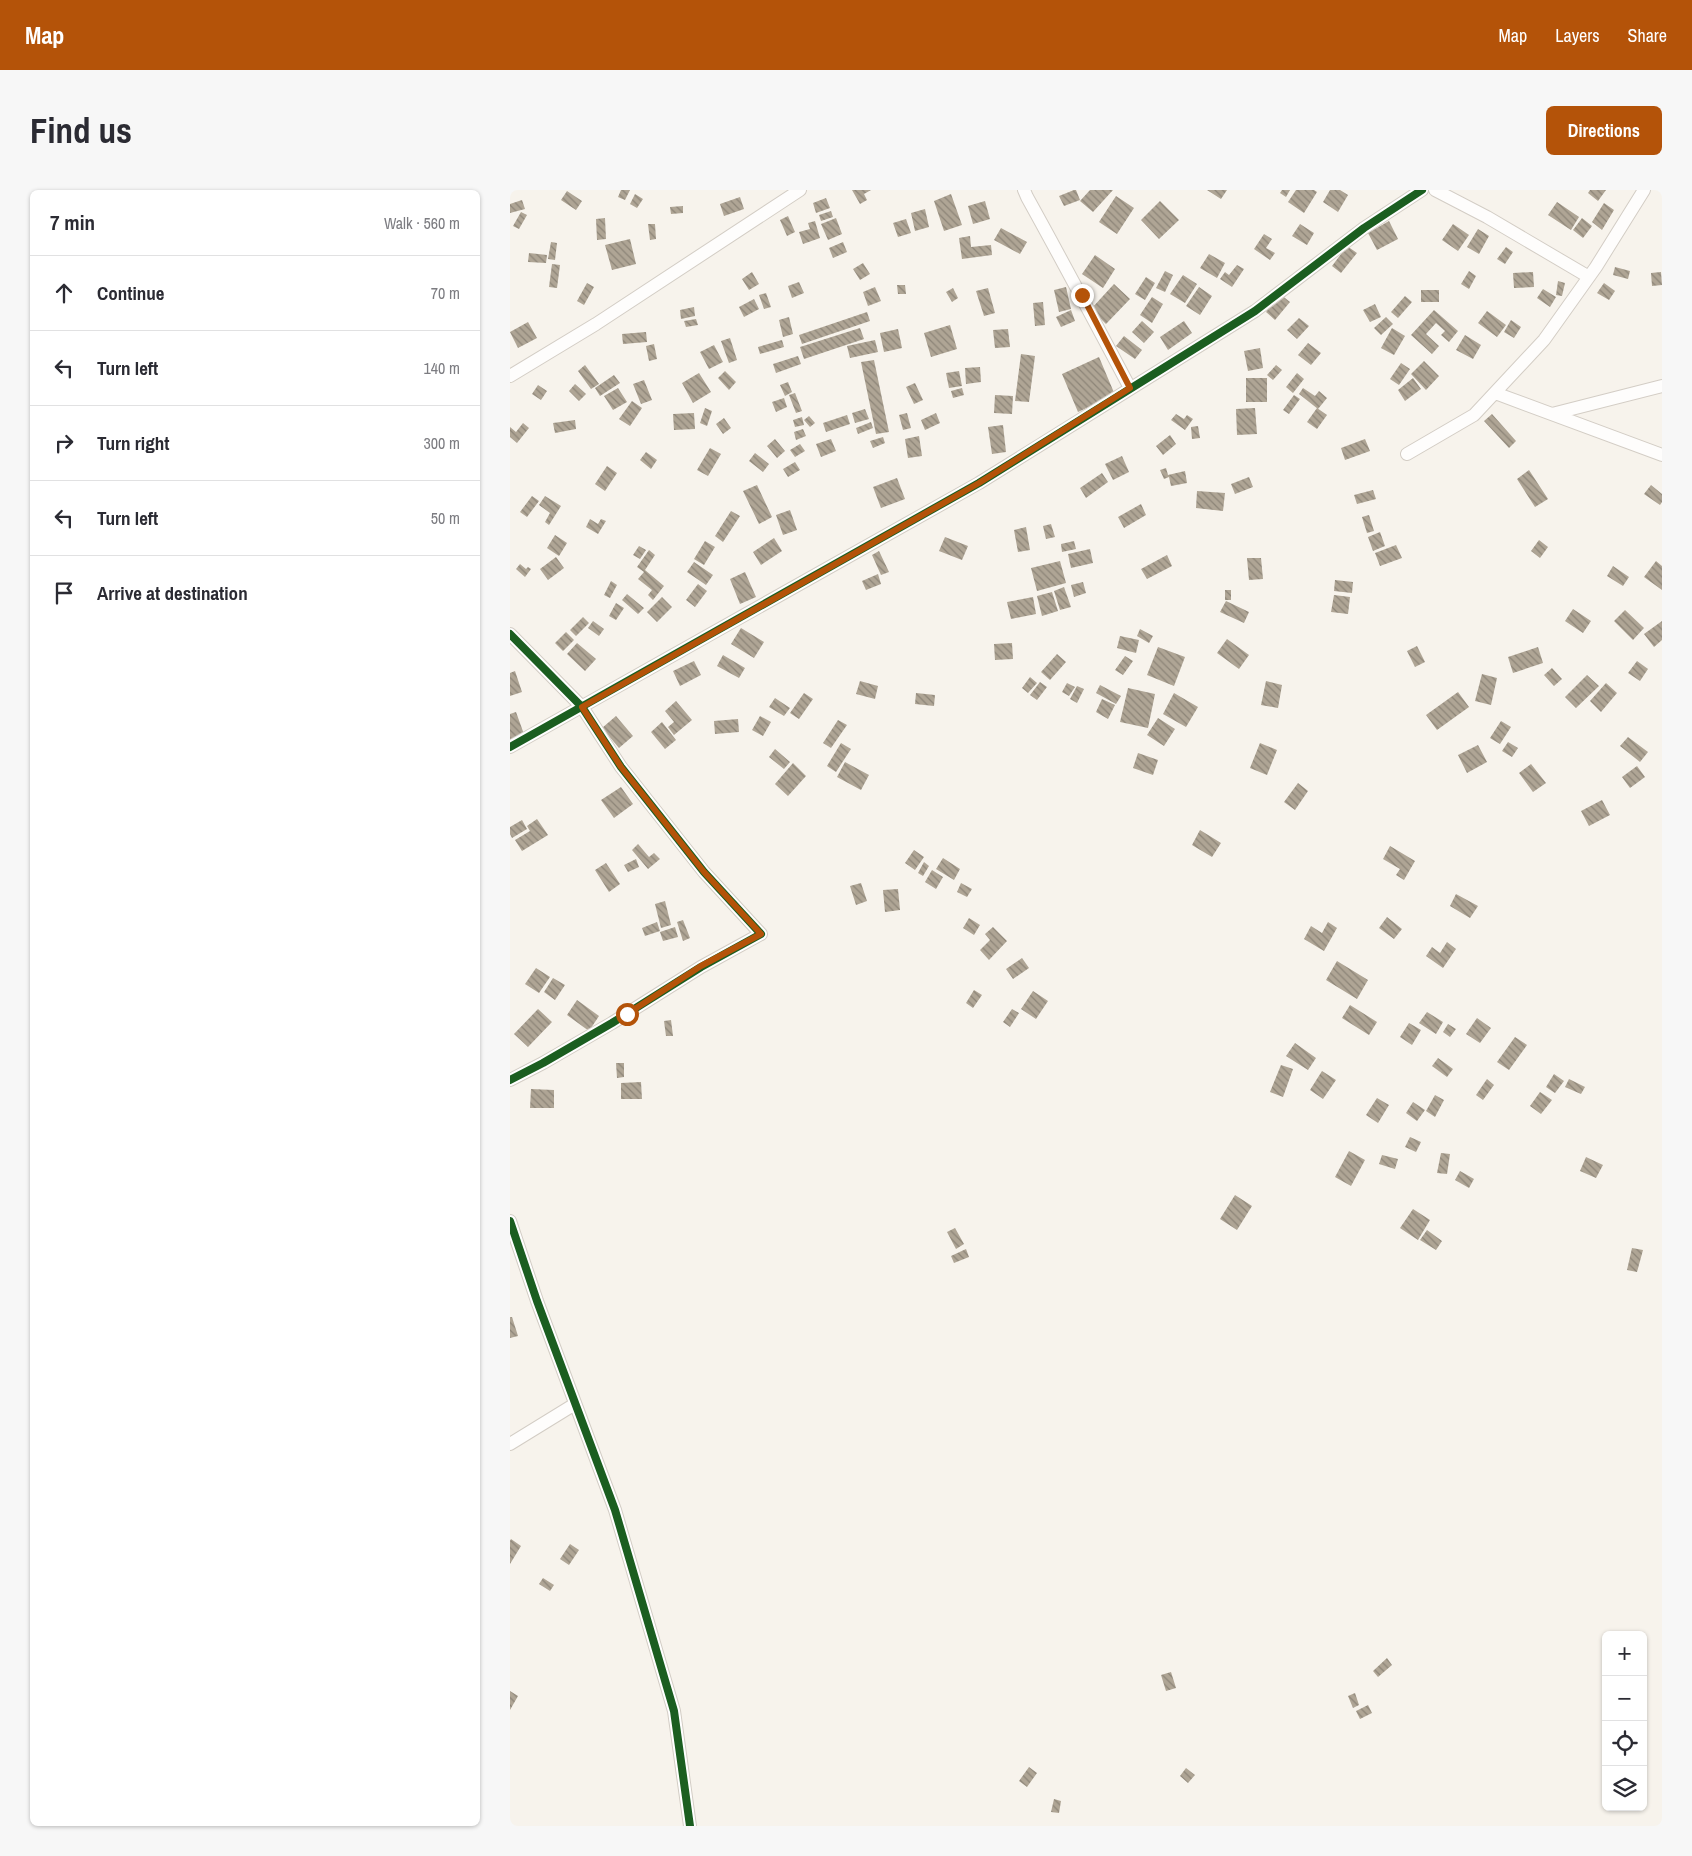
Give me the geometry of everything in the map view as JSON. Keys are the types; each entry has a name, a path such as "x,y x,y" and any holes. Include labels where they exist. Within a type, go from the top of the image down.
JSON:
{"street":[{"path":"510,376 596,324 800,190"},
{"path":"1024,190 1062,264 1082,295 1130,388"},
{"path":"510,747 979,483 1255,311 1364,228 1422,190"},
{"path":"1435,190 1487,217 1589,277"},
{"path":"1407,454 1474,415 1544,340 1589,277 1644,190"},
{"path":"1552,414 1662,386"},
{"path":"1495,393 1662,456"},
{"path":"510,634 582,707 621,767 704,872 761,934 701,966 604,1028 510,1080"},
{"path":"510,1221 537,1301 615,1510 674,1711 690,1826"},
{"path":"510,1444 575,1404"}],"building":[{"path":"621,190 630,190 625,200 618,197"},
{"path":"852,190 871,190 864,194 867,200 860,204"},
{"path":"1076,190 1080,200 1064,206 1059,196"},
{"path":"1090,190 1113,190 1093,212 1080,201"},
{"path":"1207,190 1227,190 1221,199"},
{"path":"1282,190 1290,190 1286,197 1280,193"},
{"path":"1296,190 1314,190 1317,192 1304,213 1288,202"},
{"path":"1330,190 1340,190 1348,195 1338,212 1323,202"},
{"path":"1590,190 1606,190 1598,201 1588,193"},
{"path":"567,191 582,201 576,210 561,200"},
{"path":"635,194 643,199 637,208 630,204"},
{"path":"951,194 962,225 944,231 934,201"},
{"path":"1116,196 1134,208 1117,234 1099,222"},
{"path":"740,197 744,209 724,216 720,204"},
{"path":"826,198 830,208 816,213 813,203"},
{"path":"522,200 525,209 510,213 510,204"},
{"path":"985,201 990,219 973,224 968,206"},
{"path":"1160,201 1179,220 1159,239 1141,220"},
{"path":"1557,202 1579,217 1571,230 1548,215"},
{"path":"1604,203 1614,210 1602,230 1592,222"},
{"path":"683,206 683,213 671,214 670,207"},
{"path":"925,209 929,227 915,231 911,213"},
{"path":"831,211 833,217 821,221 819,215"},
{"path":"521,212 527,215 519,229 513,226"},
{"path":"788,216 795,232 787,236 780,220"},
{"path":"605,218 606,239 597,240 596,219"},
{"path":"836,218 842,234 828,240 821,224"},
{"path":"1582,218 1592,226 1583,238 1573,230"},
{"path":"906,219 911,233 898,237 893,223"},
{"path":"815,221 820,238 803,244 799,232 810,229 808,223"},
{"path":"1389,221 1398,239 1377,250 1368,233"},
{"path":"648,224 655,224 656,239 650,240"},
{"path":"1300,224 1314,233 1307,245 1292,236"},
{"path":"1453,224 1469,235 1458,251 1442,240"},
{"path":"1001,228 1027,242 1020,254 994,240"},
{"path":"1478,229 1489,236 1479,254 1467,247"},
{"path":"1264,234 1272,239 1266,248 1275,253 1270,260 1254,249"},
{"path":"970,236 971,247 991,245 992,255 962,259 959,238"},
{"path":"630,239 636,264 612,270 605,245"},
{"path":"551,242 557,243 555,260 548,259"},
{"path":"843,242 847,252 833,258 829,248"},
{"path":"1347,246 1357,253 1341,273 1332,266"},
{"path":"1506,247 1513,252 1505,264 1497,259"},
{"path":"529,253 547,255 546,263 528,262"},
{"path":"1209,254 1225,263 1217,278 1200,268"},
{"path":"1095,255 1115,269 1103,288 1082,274"},
{"path":"863,263 870,274 860,280 853,269"},
{"path":"552,264 560,265 557,288 549,287"},
{"path":"1237,265 1244,269 1232,287 1220,279 1225,272 1229,275"},
{"path":"1615,267 1630,271 1628,279 1613,275"},
{"path":"1165,271 1173,275 1165,292 1156,288"},
{"path":"1469,271 1476,276 1469,289 1461,284"},
{"path":"752,272 759,284 749,290 742,279"},
{"path":"1533,272 1534,287 1514,288 1513,273"},
{"path":"1661,272 1662,285 1652,286 1651,273"},
{"path":"1183,275 1197,284 1185,303 1170,294"},
{"path":"1146,277 1155,283 1145,300 1135,294"},
{"path":"1558,281 1565,283 1562,296 1556,295"},
{"path":"799,282 804,293 792,298 788,286"},
{"path":"587,283 594,287 584,305 577,301"},
{"path":"1604,283 1615,291 1609,300 1597,293"},
{"path":"1114,284 1130,299 1106,324 1091,309"},
{"path":"897,285 905,285 906,294 898,294"},
{"path":"875,287 881,301 868,306 863,292"},
{"path":"1066,287 1071,309 1059,312 1054,290"},
{"path":"1199,287 1212,296 1200,315 1186,306"},
{"path":"953,288 958,298 952,302 946,292"},
{"path":"988,288 995,313 984,316 976,291"},
{"path":"1543,289 1556,297 1550,307 1537,298"},
{"path":"1421,290 1439,290 1439,302 1421,302"},
{"path":"766,293 771,307 764,309 759,295"},
{"path":"1280,294 1290,302 1275,320 1266,312"},
{"path":"1405,296 1412,302 1398,318 1391,312"},
{"path":"1152,297 1163,304 1152,323 1140,315"},
{"path":"754,299 759,309 744,317 739,307"},
{"path":"1043,302 1045,325 1035,326 1033,303"},
{"path":"1375,304 1381,317 1370,322 1363,310"},
{"path":"694,307 695,316 681,319 680,310"},
{"path":"1071,310 1075,321 1061,327 1056,317"},
{"path":"1434,310 1458,331 1449,342 1441,335 1445,331 1436,323 1426,334 1439,346 1432,354 1411,335"},
{"path":"1487,311 1506,325 1497,337 1478,323"},
{"path":"867,312 870,321 802,344 799,335"},
{"path":"789,317 793,334 783,337 779,320"},
{"path":"1386,317 1393,324 1381,335 1374,328"},
{"path":"1299,318 1309,326 1297,339 1287,330"},
{"path":"696,319 698,325 686,327 684,321"},
{"path":"1511,320 1521,327 1514,338 1504,332"},
{"path":"1142,321 1154,332 1144,343 1132,332"},
{"path":"1184,321 1192,333 1168,350 1160,337"},
{"path":"528,322 537,338 518,348 510,332"},
{"path":"950,325 957,349 931,357 924,333"},
{"path":"860,328 864,339 804,359 800,347"},
{"path":"1392,328 1405,336 1394,355 1381,348"},
{"path":"898,329 902,348 884,352 880,333"},
{"path":"1008,329 1010,347 995,348 993,330"},
{"path":"646,332 647,342 623,344 622,334"},
{"path":"1465,335 1481,345 1473,359 1456,350"},
{"path":"1124,336 1142,350 1135,359 1116,346"},
{"path":"730,338 737,360 729,363 721,341"},
{"path":"782,340 784,347 760,354 758,347"},
{"path":"875,340 878,352 850,358 847,346"},
{"path":"1308,343 1321,353 1311,365 1298,355"},
{"path":"654,344 657,359 649,361 646,346"},
{"path":"714,345 723,362 709,369 700,352"},
{"path":"1260,348 1263,368 1248,371 1244,351"},
{"path":"1021,354 1035,356 1029,402 1015,401"},
{"path":"798,356 801,364 776,373 773,364"},
{"path":"1099,357 1115,395 1078,412 1062,374"},
{"path":"874,360 889,432 876,434 861,362"},
{"path":"1424,361 1439,376 1426,390 1411,374"},
{"path":"1401,363 1410,369 1399,385 1390,379"},
{"path":"585,365 599,384 591,389 578,371"},
{"path":"1276,365 1282,370 1273,380 1267,375"},
{"path":"980,367 981,382 966,384 965,368"},
{"path":"725,371 736,382 729,390 718,378"},
{"path":"959,371 962,386 949,388 946,373"},
{"path":"699,373 711,392 693,403 682,383"},
{"path":"1297,373 1304,379 1293,393 1286,387"},
{"path":"614,375 620,383 600,396 595,388"},
{"path":"1246,378 1267,378 1267,402 1246,402"},
{"path":"1413,378 1421,389 1405,401 1398,390"},
{"path":"644,380 652,400 641,404 633,384"},
{"path":"788,382 792,392 785,396 780,385"},
{"path":"915,383 923,400 914,404 906,387"},
{"path":"575,384 586,394 579,401 569,391"},
{"path":"538,385 547,391 541,400 532,394"},
{"path":"618,388 627,402 613,410 604,396"},
{"path":"962,388 964,395 953,398 951,391"},
{"path":"1303,388 1315,396 1319,391 1327,398 1318,409 1299,394"},
{"path":"795,393 802,411 796,413 789,395"},
{"path":"995,395 1013,396 1012,414 994,413"},
{"path":"1294,395 1300,399 1289,414 1283,410"},
{"path":"784,398 787,407 776,412 772,402"},
{"path":"632,401 642,408 630,426 619,419"},
{"path":"705,408 712,411 707,426 700,423"},
{"path":"1255,408 1257,434 1237,435 1236,409"},
{"path":"1317,408 1327,415 1317,429 1307,422"},
{"path":"865,409 869,419 855,423 852,413"},
{"path":"694,413 695,429 674,430 673,414"},
{"path":"907,413 911,428 903,430 899,415"},
{"path":"936,413 940,423 925,430 921,420"},
{"path":"1176,414 1184,419 1187,415 1193,419 1185,430 1171,420"},
{"path":"1492,414 1516,441 1509,448 1484,421"},
{"path":"847,415 850,424 826,432 823,423"},
{"path":"809,416 815,423 810,427 804,420"},
{"path":"802,417 804,425 795,427 793,420"},
{"path":"724,418 731,428 723,434 716,424"},
{"path":"575,420 576,429 555,433 553,423"},
{"path":"871,422 873,428 858,434 856,428"},
{"path":"523,423 529,428 517,443 510,437 510,427 516,432"},
{"path":"1003,425 1006,452 992,454 988,427"},
{"path":"1198,426 1200,438 1192,439 1191,427"},
{"path":"803,429 806,436 796,440 794,432"},
{"path":"1170,435 1176,444 1163,455 1156,446"},
{"path":"919,436 922,456 908,458 905,439"},
{"path":"883,437 885,443 873,448 870,441"},
{"path":"775,439 785,451 777,458 767,446"},
{"path":"831,439 836,451 821,457 816,444"},
{"path":"1365,439 1370,451 1345,460 1341,448"},
{"path":"800,444 805,451 795,457 790,450"},
{"path":"710,448 721,454 708,476 697,470"},
{"path":"646,452 657,460 651,469 640,460"},
{"path":"755,453 769,464 763,472 749,461"},
{"path":"1122,456 1129,472 1113,480 1105,464"},
{"path":"795,462 800,470 788,477 783,469"},
{"path":"607,466 617,473 605,491 595,484"},
{"path":"1166,468 1168,475 1185,471 1187,483 1171,486 1169,477 1164,479 1160,470"},
{"path":"1529,470 1548,499 1535,507 1517,479"},
{"path":"1102,473 1108,482 1086,498 1080,488"},
{"path":"1249,477 1253,487 1235,494 1231,484"},
{"path":"897,478 905,499 881,508 873,487"},
{"path":"757,485 772,517 759,524 743,491"},
{"path":"1651,485 1662,494 1660,505 1644,494"},
{"path":"1373,490 1376,499 1357,504 1354,495"},
{"path":"1197,491 1225,493 1223,511 1196,508"},
{"path":"532,496 539,501 527,517 520,512"},
{"path":"545,496 561,506 549,525 545,522 550,513 539,505"},
{"path":"1141,504 1146,515 1124,528 1118,517"},
{"path":"790,510 797,530 783,535 776,515"},
{"path":"731,511 740,516 723,542 715,536"},
{"path":"1369,515 1374,531 1367,533 1362,517"},
{"path":"590,519 598,524 601,519 606,521 598,534 586,527"},
{"path":"1051,524 1055,537 1046,539 1043,526"},
{"path":"1026,527 1030,550 1018,552 1014,530"},
{"path":"1380,532 1385,546 1373,551 1368,537"},
{"path":"555,535 567,543 559,556 547,548"},
{"path":"945,537 968,546 962,560 939,551"},
{"path":"774,538 782,551 761,565 753,552"},
{"path":"1539,540 1548,547 1540,558 1531,551"},
{"path":"705,541 715,547 704,565 694,559"},
{"path":"1074,541 1076,549 1062,552 1061,544"},
{"path":"1396,545 1402,558 1380,566 1375,553"},
{"path":"639,546 646,550 640,559 633,555"},
{"path":"1090,549 1093,563 1071,568 1068,554"},
{"path":"649,550 655,555 645,570 664,586 653,600 648,595 652,590 638,579 644,572 637,567"},
{"path":"879,551 889,572 881,575 872,555"},
{"path":"1167,555 1172,566 1147,579 1141,569"},
{"path":"556,557 564,568 548,580 540,569"},
{"path":"1247,558 1261,558 1263,579 1249,580"},
{"path":"1060,561 1066,583 1037,591 1031,568"},
{"path":"1656,561 1662,566 1662,590 1644,577"},
{"path":"694,562 713,575 706,585 687,572"},
{"path":"520,564 526,569 528,567 531,569 525,577 516,569"},
{"path":"1613,566 1629,577 1623,586 1607,576"},
{"path":"745,572 756,597 740,604 730,579"},
{"path":"878,574 881,584 866,590 862,581"},
{"path":"1335,580 1353,582 1352,593 1334,591"},
{"path":"611,581 617,585 610,598 604,595"},
{"path":"1083,582 1086,593 1074,597 1071,585"},
{"path":"698,584 707,591 695,607 686,600"},
{"path":"1064,587 1071,607 1060,610 1054,591"},
{"path":"1225,590 1231,590 1231,600 1225,600"},
{"path":"1052,592 1058,611 1042,616 1037,596"},
{"path":"627,594 644,608 638,614 622,600"},
{"path":"1334,595 1350,597 1348,614 1331,612"},
{"path":"662,597 672,607 657,622 647,612"},
{"path":"1033,597 1036,614 1011,619 1007,602"},
{"path":"1226,601 1249,612 1244,623 1220,612"},
{"path":"616,603 624,608 616,620 609,616"},
{"path":"1573,609 1591,621 1583,633 1565,621"},
{"path":"1625,610 1644,628 1633,640 1614,621"},
{"path":"583,617 589,623 576,636 570,630"},
{"path":"593,621 604,629 599,636 588,628"},
{"path":"1662,621 1662,640 1654,647 1644,634"},
{"path":"741,628 764,642 754,658 731,644"},
{"path":"1140,629 1153,636 1149,643 1137,636"},
{"path":"566,632 574,640 563,651 555,643"},
{"path":"1120,636 1139,640 1136,653 1117,648"},
{"path":"1227,639 1249,655 1239,669 1217,653"},
{"path":"577,643 596,659 585,671 567,654"},
{"path":"1012,643 1013,659 995,660 994,644"},
{"path":"1417,646 1425,662 1415,667 1407,651"},
{"path":"1158,647 1185,657 1174,686 1147,675"},
{"path":"1538,647 1543,663 1513,673 1508,657"},
{"path":"1057,654 1066,662 1050,680 1041,672"},
{"path":"723,655 745,668 739,678 717,666"},
{"path":"1125,656 1133,661 1123,675 1115,670"},
{"path":"694,661 701,675 680,686 673,671"},
{"path":"1637,661 1648,669 1640,681 1628,673"},
{"path":"1552,668 1562,679 1554,686 1544,675"},
{"path":"515,671 522,692 510,696 510,673"},
{"path":"1482,674 1497,678 1491,705 1475,701"},
{"path":"1587,675 1599,686 1576,708 1565,697"},
{"path":"1030,677 1037,683 1028,693 1022,688"},
{"path":"860,681 878,686 875,699 856,694"},
{"path":"1266,681 1282,685 1278,708 1261,705"},
{"path":"1040,682 1047,687 1037,700 1030,695"},
{"path":"1067,683 1075,687 1069,696 1062,692"},
{"path":"1606,683 1617,693 1601,712 1590,701"},
{"path":"1100,685 1121,696 1116,704 1096,693"},
{"path":"1077,686 1084,689 1077,703 1070,699"},
{"path":"1128,688 1155,694 1148,728 1120,722"},
{"path":"1458,692 1469,707 1437,730 1426,715"},
{"path":"804,693 813,699 799,719 790,713"},
{"path":"916,693 935,695 934,706 915,704"},
{"path":"1174,693 1198,707 1186,727 1163,714"},
{"path":"775,698 790,708 784,716 769,707"},
{"path":"1102,699 1115,705 1108,719 1096,712"},
{"path":"676,701 692,720 674,735 668,727 674,722 665,711"},
{"path":"516,712 525,737 510,743 510,714"},
{"path":"616,716 633,736 619,748 602,728"},
{"path":"760,716 771,722 763,736 752,730"},
{"path":"1158,718 1175,729 1164,746 1147,735"},
{"path":"738,719 739,732 715,734 714,721"},
{"path":"838,720 847,725 831,748 823,743"},
{"path":"1501,721 1511,727 1500,744 1490,738"},
{"path":"662,722 676,740 665,749 651,732"},
{"path":"1628,737 1648,752 1640,762 1620,746"},
{"path":"1508,742 1518,748 1512,757 1502,751"},
{"path":"841,743 851,749 836,772 827,766"},
{"path":"1260,743 1277,750 1267,775 1250,768"},
{"path":"1478,745 1487,762 1467,773 1458,755"},
{"path":"775,749 790,762 784,769 769,757"},
{"path":"1138,753 1158,760 1153,775 1133,768"},
{"path":"845,762 869,775 861,790 837,777"},
{"path":"793,763 806,776 788,796 775,784"},
{"path":"1531,764 1546,783 1533,792 1519,773"},
{"path":"1637,766 1645,777 1630,788 1622,777"},
{"path":"1298,783 1308,791 1295,810 1284,802"},
{"path":"621,787 633,804 614,818 601,800"},
{"path":"1602,800 1610,815 1589,826 1581,811"},
{"path":"537,819 548,835 522,851 515,840 530,831 527,826"},
{"path":"522,820 527,829 512,838 510,827"},
{"path":"1200,830 1221,843 1212,857 1192,845"},
{"path":"638,844 649,857 654,853 660,859 648,869 632,850"},
{"path":"1390,846 1415,861 1404,880 1396,875 1400,869 1383,859"},
{"path":"914,850 924,857 915,870 905,863"},
{"path":"943,858 960,869 954,880 936,869"},
{"path":"636,859 639,867 628,872 624,865"},
{"path":"924,862 929,866 923,876 918,873"},
{"path":"606,863 620,884 609,892 595,870"},
{"path":"932,870 943,877 936,889 925,882"},
{"path":"861,883 867,901 856,905 850,886"},
{"path":"961,883 972,889 967,897 957,892"},
{"path":"898,889 900,910 885,912 883,890"},
{"path":"1456,894 1478,906 1470,918 1450,906"},
{"path":"665,901 671,925 661,928 655,904"},
{"path":"1387,917 1402,929 1394,939 1379,928"},
{"path":"969,918 980,925 974,935 963,928"},
{"path":"683,920 690,938 683,941 677,922"},
{"path":"657,922 660,931 645,936 642,928"},
{"path":"1328,922 1337,928 1324,951 1304,939 1311,926 1322,933"},
{"path":"675,927 678,937 663,941 660,932"},
{"path":"993,927 1007,941 989,960 980,950 990,940 985,934"},
{"path":"1447,942 1456,949 1443,968 1426,956 1432,947 1440,953"},
{"path":"1022,958 1029,968 1013,979 1006,969"},
{"path":"1337,961 1368,980 1357,999 1326,980"},
{"path":"536,968 550,977 539,993 525,984"},
{"path":"553,978 565,985 555,1000 544,992"},
{"path":"974,990 982,995 973,1008 966,1003"},
{"path":"1033,991 1048,1001 1036,1019 1021,1009"},
{"path":"577,1000 599,1016 589,1031 567,1015"},
{"path":"1350,1005 1377,1022 1369,1035 1342,1018"},
{"path":"538,1009 552,1022 528,1047 514,1034"},
{"path":"1012,1009 1019,1013 1010,1027 1003,1022"},
{"path":"1427,1012 1443,1022 1436,1034 1419,1023"},
{"path":"1477,1018 1491,1028 1480,1043 1466,1034"},
{"path":"671,1020 673,1036 666,1036 664,1021"},
{"path":"1409,1023 1421,1030 1412,1045 1400,1037"},
{"path":"1448,1024 1456,1029 1450,1037 1443,1032"},
{"path":"1515,1037 1527,1045 1509,1070 1497,1062"},
{"path":"1295,1043 1316,1058 1308,1070 1286,1056"},
{"path":"1438,1058 1453,1069 1447,1077 1432,1066"},
{"path":"616,1063 624,1063 624,1077 617,1078"},
{"path":"1281,1065 1293,1069 1283,1097 1270,1092"},
{"path":"1322,1071 1336,1080 1323,1099 1310,1090"},
{"path":"1554,1074 1564,1081 1555,1093 1546,1087"},
{"path":"1487,1079 1494,1085 1483,1100 1476,1095"},
{"path":"1569,1079 1585,1087 1581,1094 1565,1087"},
{"path":"641,1082 642,1099 621,1099 621,1083"},
{"path":"531,1089 554,1090 554,1108 530,1108"},
{"path":"1540,1092 1552,1100 1541,1114 1530,1106"},
{"path":"1435,1095 1444,1100 1435,1117 1426,1111"},
{"path":"1377,1098 1389,1105 1378,1123 1366,1115"},
{"path":"1413,1102 1425,1110 1417,1121 1406,1113"},
{"path":"1410,1137 1421,1142 1416,1152 1405,1147"},
{"path":"1349,1151 1365,1160 1351,1186 1335,1177"},
{"path":"1441,1153 1450,1154 1447,1174 1437,1173"},
{"path":"1382,1155 1398,1159 1395,1169 1379,1164"},
{"path":"1586,1157 1603,1165 1596,1178 1580,1171"},
{"path":"1460,1171 1474,1179 1469,1188 1455,1180"},
{"path":"1235,1195 1252,1206 1237,1230 1220,1219"},
{"path":"1413,1209 1430,1220 1418,1240 1400,1228"},
{"path":"955,1228 964,1244 956,1249 947,1232"},
{"path":"1427,1230 1442,1241 1436,1250 1420,1240"},
{"path":"1632,1248 1643,1250 1637,1272 1627,1270"},
{"path":"966,1249 969,1257 954,1263 951,1256"},
{"path":"510,1317 512,1317 518,1336 510,1338"},
{"path":"511,1539 521,1546 510,1564 510,1541"},
{"path":"570,1544 579,1550 569,1565 560,1559"},
{"path":"543,1578 554,1585 550,1591 539,1584"},
{"path":"1387,1658 1392,1665 1378,1677 1373,1671"},
{"path":"1171,1672 1176,1688 1166,1691 1161,1675"},
{"path":"510,1691 518,1696 510,1710"},
{"path":"1355,1693 1359,1705 1353,1708 1348,1696"},
{"path":"1368,1705 1372,1713 1360,1719 1356,1711"},
{"path":"1029,1767 1037,1773 1027,1787 1019,1781"},
{"path":"1186,1768 1195,1775 1188,1783 1180,1776"},
{"path":"1054,1799 1061,1801 1059,1813 1051,1812"}],"cycle path":[{"path":"510,747 979,483 1255,311 1364,228 1422,190"},
{"path":"510,634 582,707 621,767 704,872 761,934 701,967 612,1023 510,1080"},
{"path":"510,1221 537,1301 615,1510 674,1711 690,1826"}],"route":[{"path":"627,1014 701,966 761,934 704,872 621,767 582,707 979,483 1130,388 1082,295"}]}
